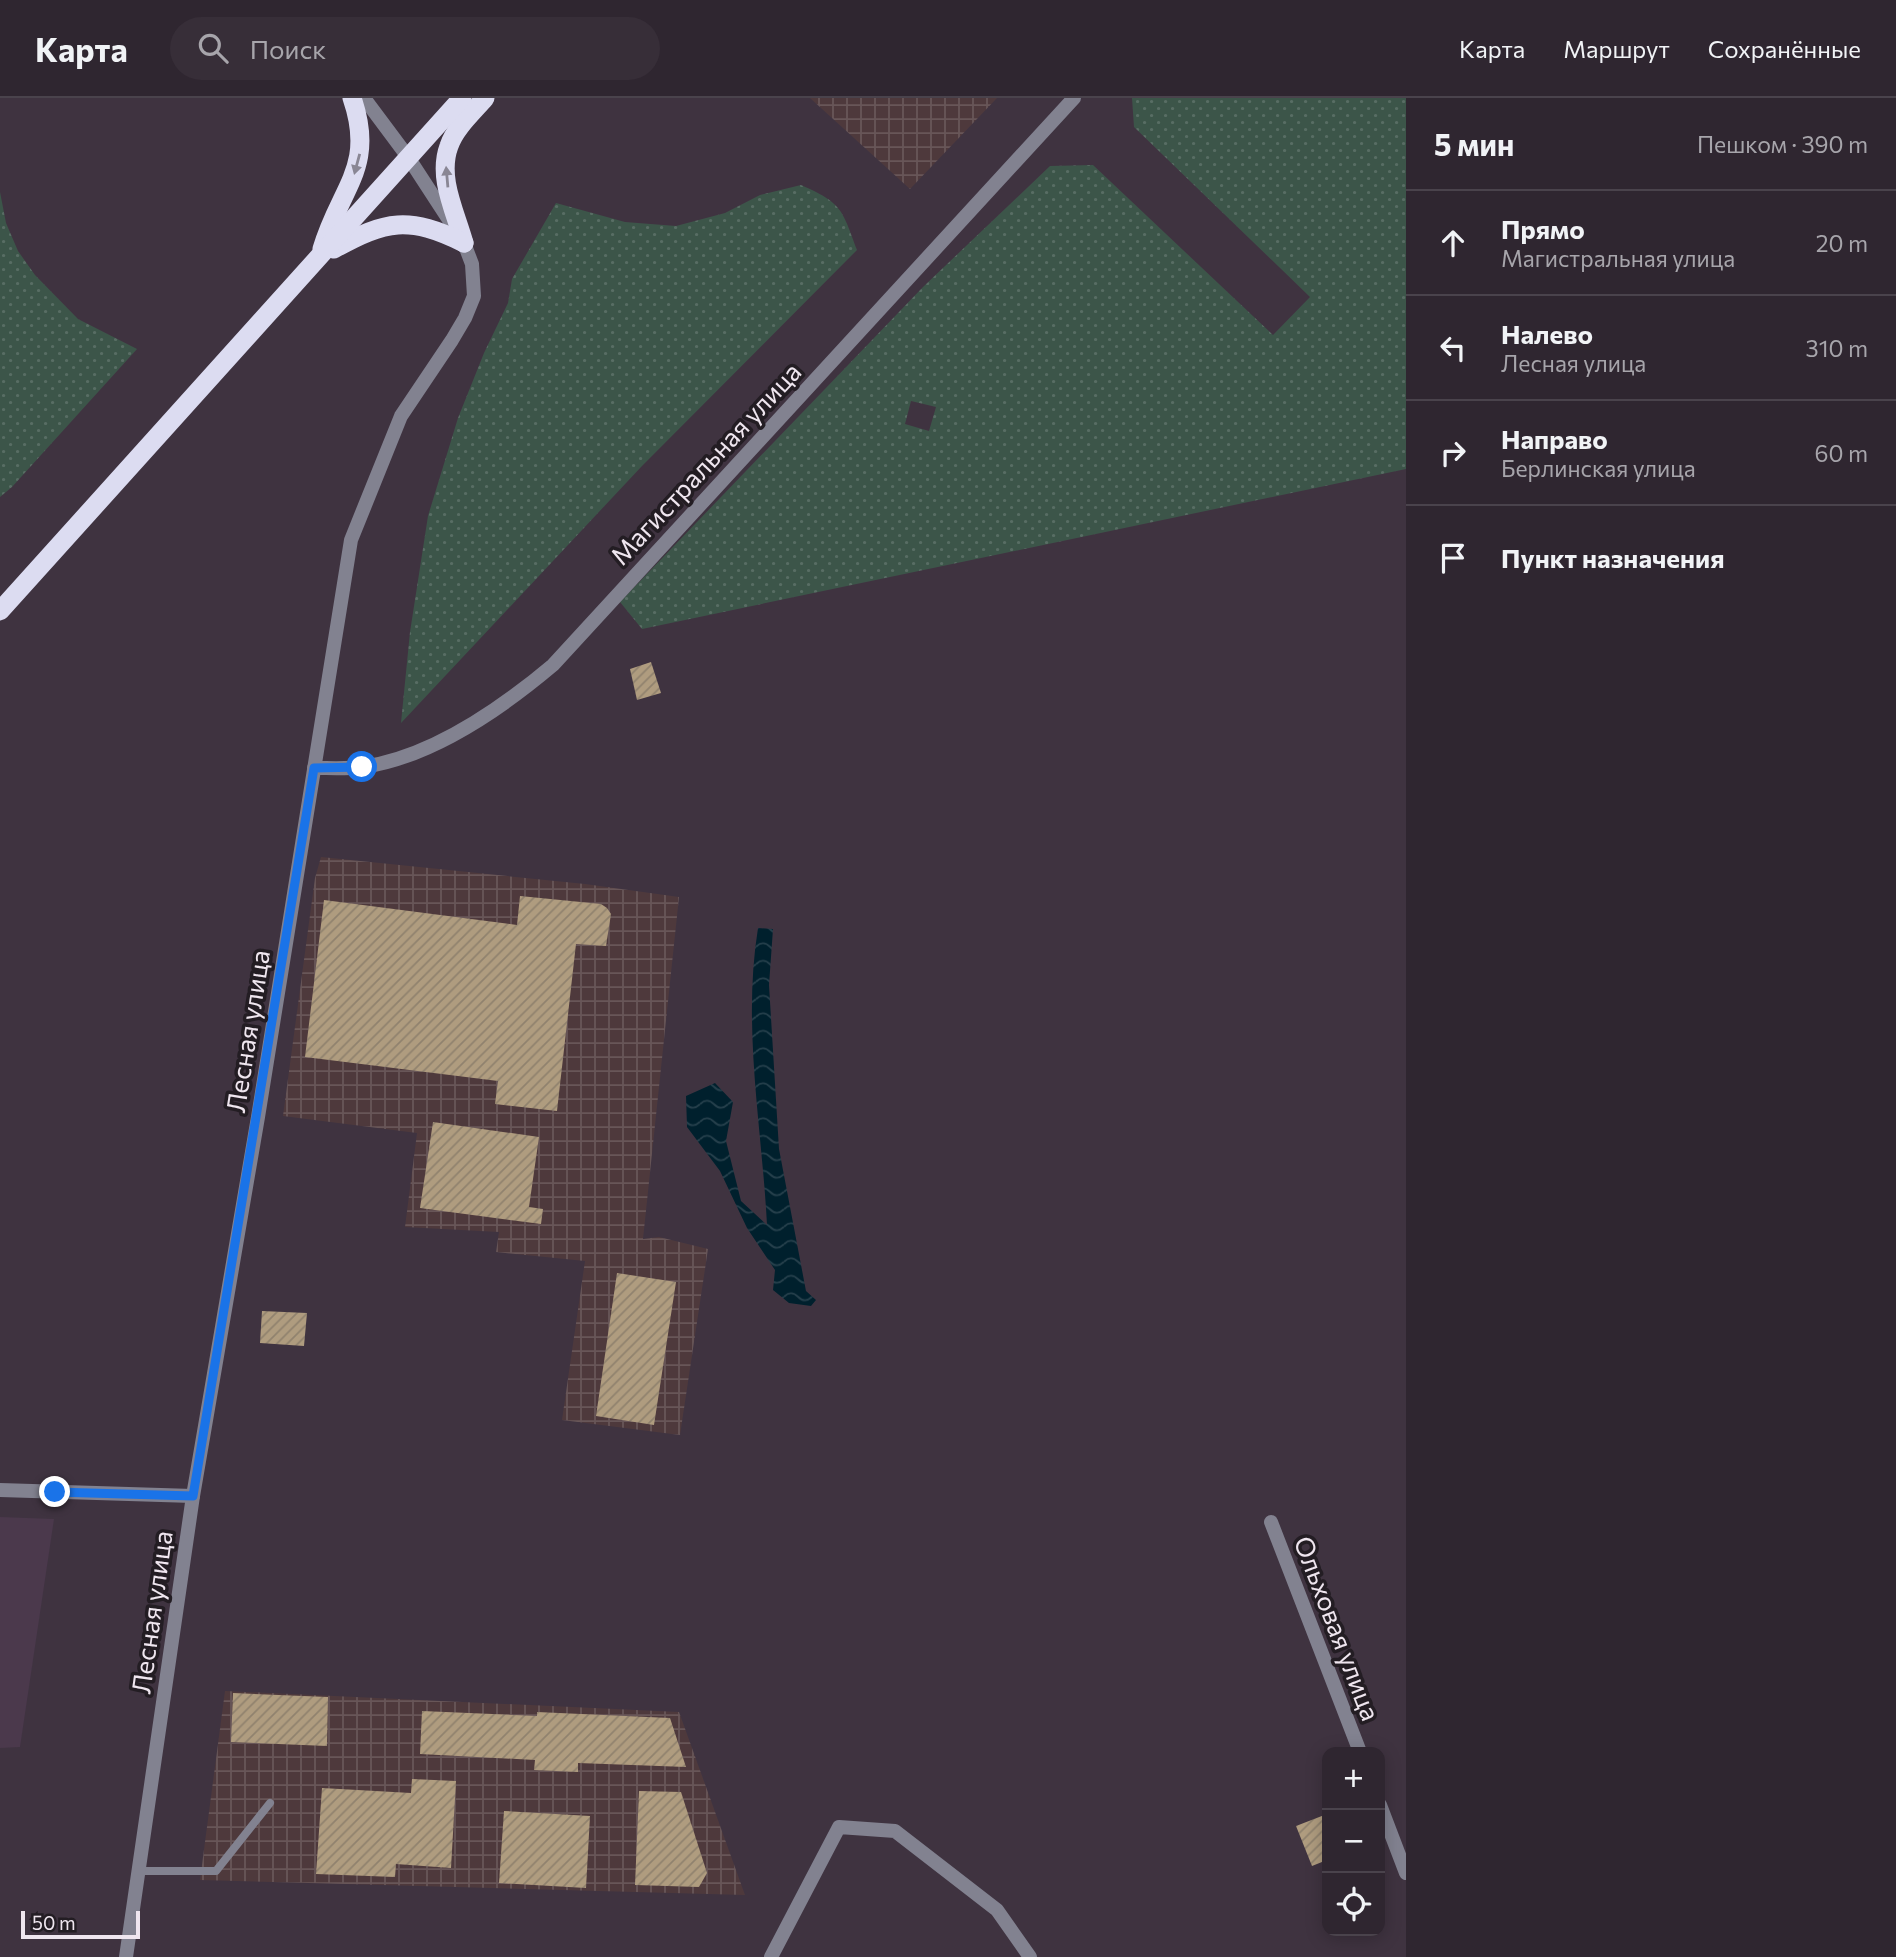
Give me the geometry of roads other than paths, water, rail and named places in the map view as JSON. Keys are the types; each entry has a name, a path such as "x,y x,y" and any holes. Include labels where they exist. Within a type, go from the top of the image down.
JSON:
{"highway":[{"path":"320,257 336,210 358,162 361,133 352,98"},
{"path":"0,611 462,98"},
{"path":"464,243 446,180 446,158 449,145 458,130 485,98"},
{"path":"320,257 357,236 390,225 425,227 464,243"}],"street":[{"name":"Лесная улица","path":"126,1957 193,1496 351,540 401,416 452,340 474,296 472,264 464,243 408,157 363,98"},
{"name":"Магистральная улица","path":"314,768 362,767 394,760 486,716 522,692 553,664 1074,98"},
{"path":"0,1490 193,1496"},
{"name":"Ольховая улица","path":"1271,1522 1358,1747"},
{"path":"1382,1810 1406,1873"},
{"path":"771,1957 839,1827 895,1831 997,1910 1030,1957"}],"lane":[{"path":"138,1871 216,1871 271,1803"}],"water":[{"path":"758,928 773,929 769,985 779,1149 806,1291 816,1300 811,1306 789,1303 773,1290 775,1270 747,1228 720,1171 687,1127 686,1096 715,1083 733,1102 726,1141 741,1201 767,1225 752,1040"}]}
